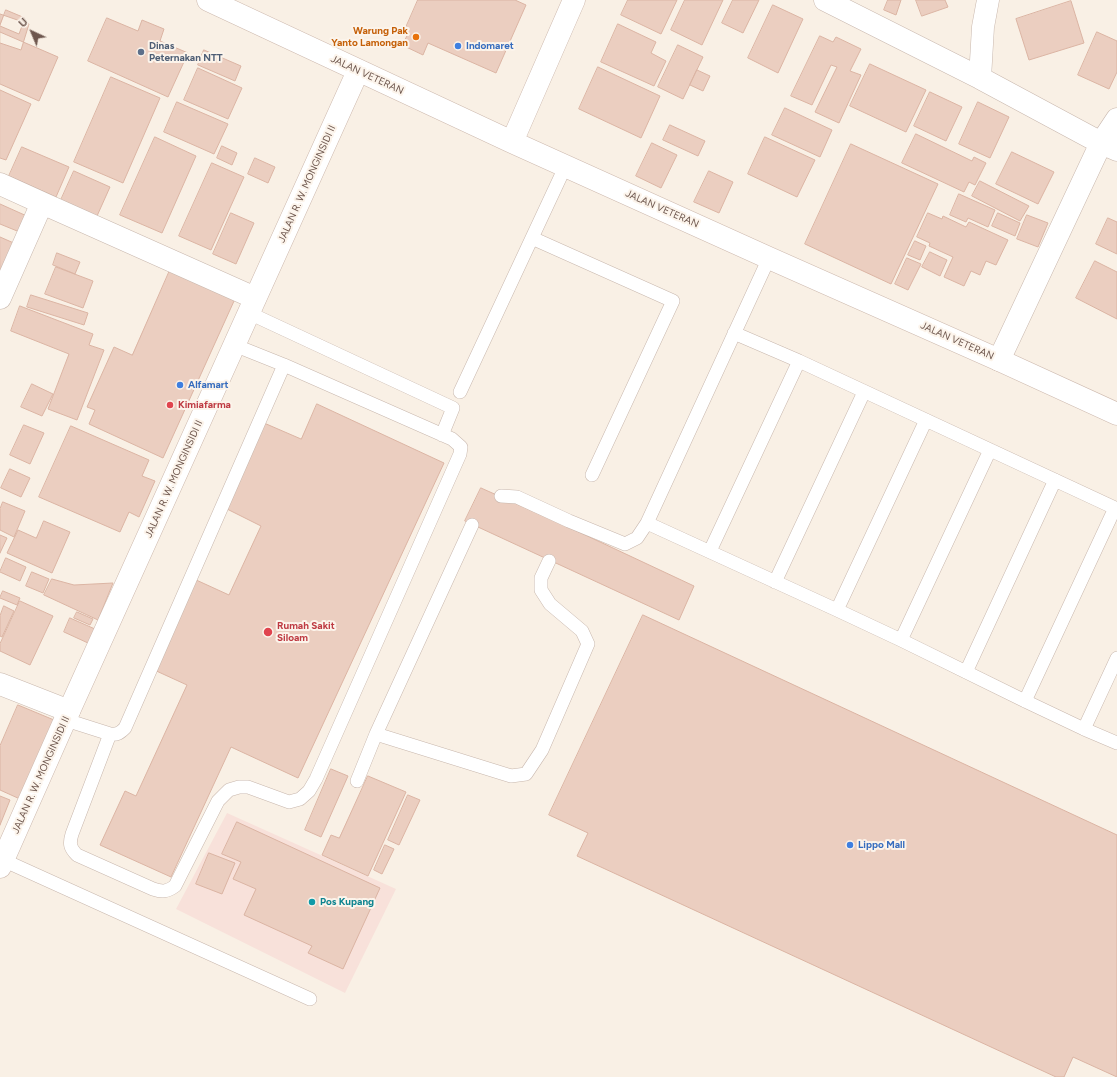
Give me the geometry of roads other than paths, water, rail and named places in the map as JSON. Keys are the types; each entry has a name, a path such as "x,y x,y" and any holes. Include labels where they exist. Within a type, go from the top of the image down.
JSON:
{"street":[{"name":"JALAN VETERAN","path":"208,0 512,142 1117,414"},
{"path":"512,142 574,0"},
{"path":"825,0 980,78 1109,146"},
{"path":"980,78 983,27 988,0"},
{"name":"JALAN R. W. MONGINSIDI II","path":"2,863 358,71"},
{"path":"999,360 1109,146 1117,119"},
{"path":"0,184 252,305"},
{"path":"0,298 42,203"},
{"path":"0,684 67,716"}],"lane":[{"path":"460,392 566,165"},
{"path":"532,238 673,301 592,475"},
{"path":"501,496 517,497 568,523 625,544 636,538 646,523 769,258"},
{"path":"252,305 453,408 442,435"},
{"path":"734,333 799,361 1116,508 1025,701"},
{"path":"110,734 72,834 70,841 72,849 77,855 153,889 162,892 175,886 218,801 229,790 239,787 248,787 289,802 300,799 309,791 316,779 460,454 460,447 452,439 284,365 234,345"},
{"path":"710,551 799,361"},
{"path":"67,716 110,734 116,735 121,733 125,728 284,365"},
{"path":"775,582 864,392"},
{"path":"837,610 926,420"},
{"path":"901,640 990,450"},
{"path":"966,672 1055,480"},
{"path":"646,523 837,610 1025,701 1117,743"},
{"path":"357,781 376,734 472,525"},
{"path":"376,734 511,776 526,774 542,750 588,644 582,631 550,604 541,590 541,578 550,561"},
{"path":"1084,729 1117,658"},
{"path":"2,863 310,999"}],"place":[{"name":"Warung Pak Yanto Lamongan","path":"416,37"},
{"name":"Indomaret","path":"458,46"},
{"name":"Dinas Peternakan NTT","path":"141,52"},
{"name":"Alfamart","path":"180,385"},
{"name":"Kimiafarma","path":"170,405"},
{"name":"Rumah Sakit Siloam","path":"268,632"},
{"name":"Lippo Mall","path":"850,845"},
{"name":"Pos Kupang","path":"312,902"}]}
